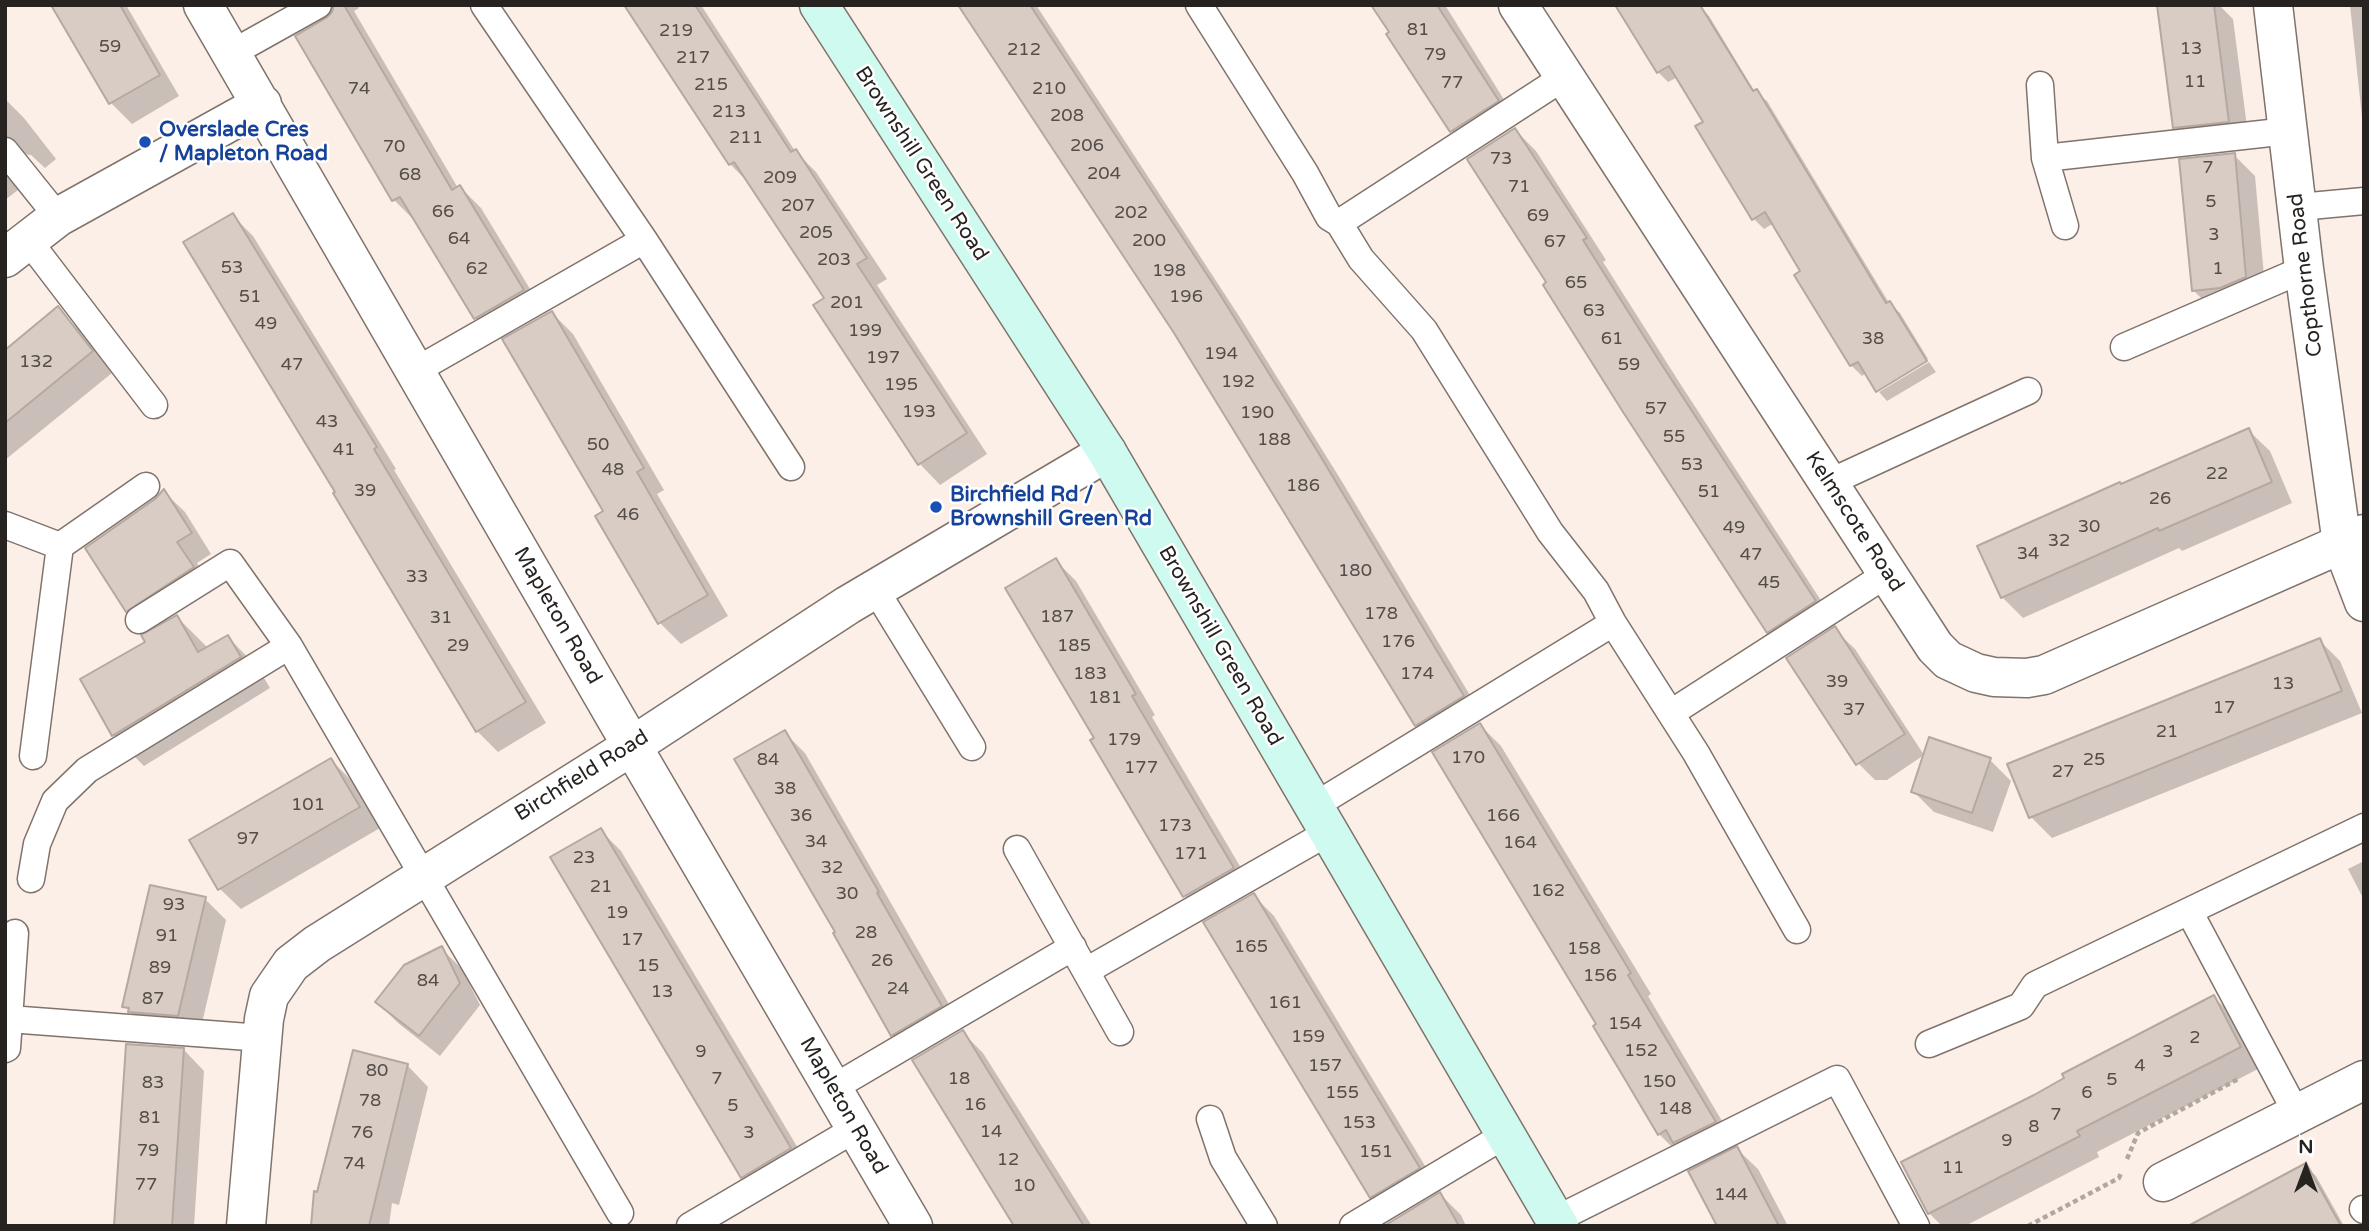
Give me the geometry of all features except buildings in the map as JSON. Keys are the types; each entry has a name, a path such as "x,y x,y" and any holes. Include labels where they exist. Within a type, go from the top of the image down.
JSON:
{"street":[{"name":"Mapleton Road","path":"203,5 913,1226"},
{"name":"Brownshill Green Road","path":"819,5 1107,452 1557,1223"},
{"name":"Kelmscote Road","path":"1518,5 1887,574 1935,647 1948,660 1976,673 1994,677 2027,678 2044,674 2353,539"},
{"name":"Copthorne Road","path":"2273,5 2299,207 2304,269 2364,602"},
{"path":"17,249 58,217 262,104"},
{"name":"Birchfield Road","path":"246,1226 262,1038 269,996 291,964 317,944 422,876 632,746 875,589 1107,452"},
{"path":"2163,1182 2364,1080"}],"lane":[{"path":"232,53 318,5"},
{"path":"484,5 644,240 791,467"},
{"path":"1199,5 1305,173 1329,217 1339,223 1361,259 1424,330 1550,532 1596,591 1613,623 1671,713 1797,930"},
{"path":"1339,223 1564,77"},
{"path":"2040,85 2045,158 2064,226"},
{"path":"2045,158 2288,131"},
{"path":"5,151 58,217"},
{"path":"2299,207 2364,201"},
{"path":"415,371 644,240"},
{"path":"17,249 154,405"},
{"path":"2124,347 2304,269"},
{"path":"1828,484 2028,391"},
{"path":"33,756 60,546 146,486"},
{"path":"5,525 60,546"},
{"path":"139,620 230,563 289,646 620,1213"},
{"path":"1671,713 1887,574"},
{"path":"875,589 972,747"},
{"path":"1086,971 1322,819 1613,623"},
{"path":"31,879 37,844 55,802 87,770 289,646"},
{"path":"1929,1044 2021,1006 2035,985 2364,827"},
{"path":"1017,849 1120,1032"},
{"path":"2189,911 2297,1114"},
{"path":"5,1049 15,933"},
{"path":"833,1088 1073,947"},
{"path":"9,1019 262,1038"},
{"path":"1557,1223 1837,1079 1916,1226"},
{"path":"1210,1119 1223,1157 1264,1226"},
{"path":"690,1226 855,1129"},
{"path":"1353,1226 1505,1135"}],"place":[{"name":"Overslade Cres / Mapleton Road","path":"145,142"},
{"name":"Birchfield Rd / Brownshill Green Rd","path":"936,507"}]}
